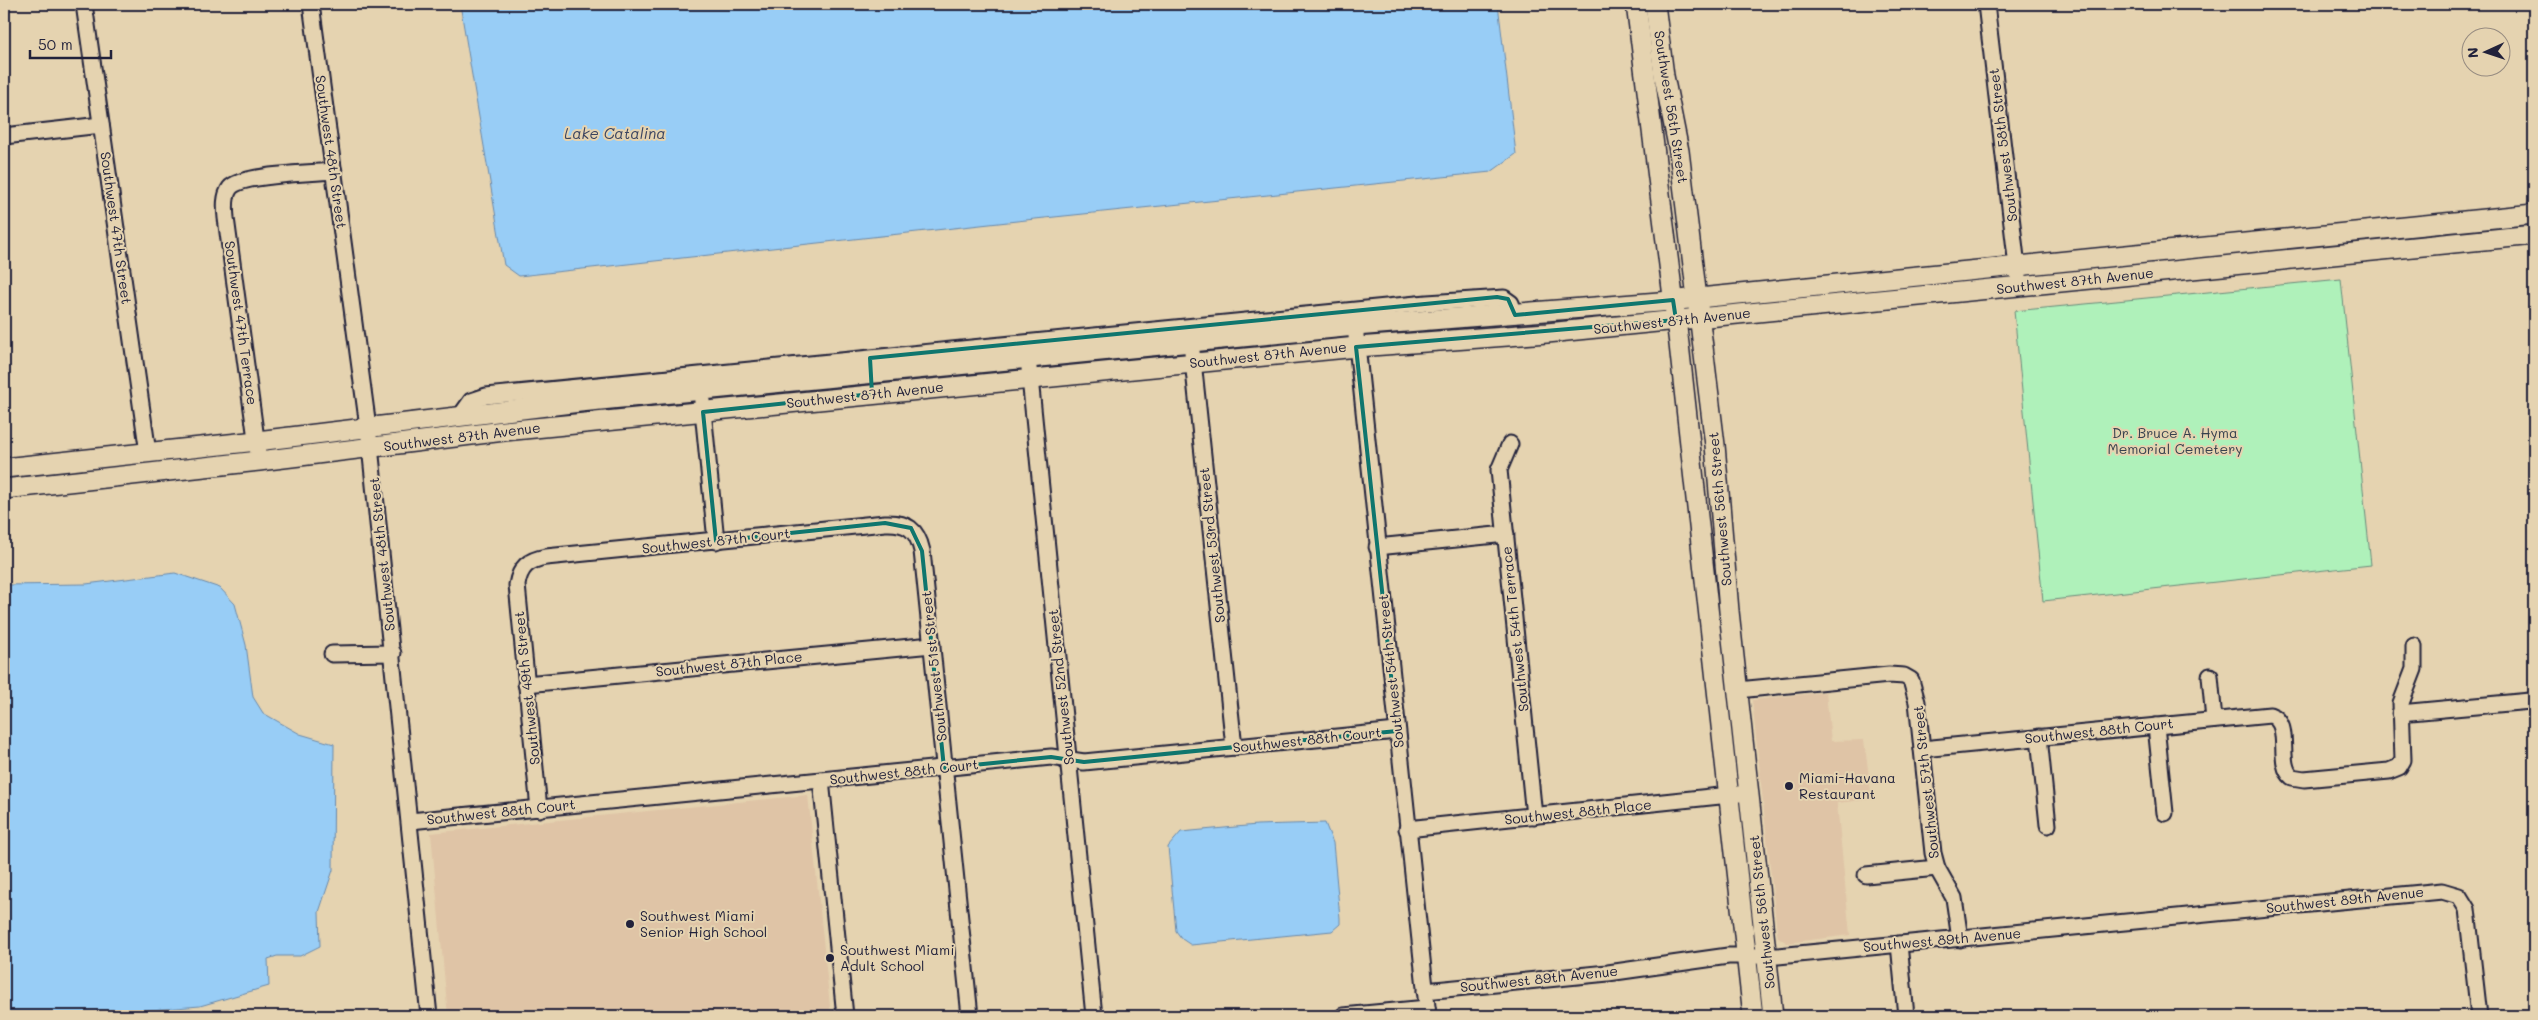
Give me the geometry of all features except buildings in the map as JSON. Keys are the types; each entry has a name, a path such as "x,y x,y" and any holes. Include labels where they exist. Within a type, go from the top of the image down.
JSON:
{"main road":[{"name":"Southwest 56th Street","path":"1636,4 1674,300 1753,1016"},
{"name":"Southwest 56th Street","path":"1655,4 1664,76 1679,151 1715,445 1738,690 1773,1016"},
{"name":"Southwest 87th Avenue","path":"4,468 257,441 461,416 701,391 871,366 1028,358 1355,326 1515,315 2534,214"},
{"path":"2450,223 2451,244"},
{"path":"2348,233 2349,254"},
{"name":"Southwest 87th Avenue","path":"4,489 259,462 504,431 872,394 1356,347 1699,318 2534,235"},
{"path":"2296,238 2298,259"},
{"path":"2185,249 2187,269"},
{"path":"1493,336 1512,324 1515,315"},
{"path":"871,366 872,394"},
{"path":"148,453 150,474"}],"street":[{"name":"Southwest 47th Street","path":"84,4 148,453"},
{"name":"Southwest 48th Street","path":"311,4 368,427 429,1016"},
{"name":"Southwest 58th Street","path":"1986,4 2019,286"},
{"path":"4,136 101,126"},
{"name":"Southwest 47th Terrace","path":"259,462 225,212 226,196 232,185 255,178 334,171"},
{"name":"Southwest 87th Avenue","path":"461,416 471,401 486,396 871,366 1497,297 1508,300 1515,315"},
{"name":"Southwest 54th Street","path":"1355,326 1407,829 1428,1012"},
{"name":"Southwest 53rd Street","path":"1191,342 1234,747"},
{"name":"Southwest 52nd Street","path":"1028,358 1094,1016"},
{"path":"701,391 716,541"},
{"name":"Southwest 54th Terrace","path":"1510,444 1499,470 1534,816"},
{"name":"Southwest 87th Court","path":"522,567 528,562 546,557 885,524 903,524 912,528"},
{"name":"Southwest 51st Street","path":"912,528 917,534 922,551 970,1016"},
{"path":"1377,547 1506,534"},
{"name":"Southwest 49th Street","path":"522,567 517,585 539,809"},
{"name":"Southwest 87th Place","path":"526,684 932,645"},
{"path":"2414,646 2414,669 2403,696 2400,713 2530,701"},
{"path":"332,654 393,654"},
{"name":"Southwest 57th Street","path":"1738,690 1889,675 1904,676 1912,680 1918,702 1933,852 1937,868 1954,898 1960,939"},
{"path":"2210,676 2214,720"},
{"name":"Southwest 88th Court","path":"1922,749 2260,715 2275,717 2282,730 2285,764 2289,775 2304,779 2389,770 2399,767 2403,751 2400,713"},
{"path":"2156,726 2166,813"},
{"name":"Southwest 88th Court","path":"410,821 1050,757 1084,762 1398,730"},
{"path":"2039,737 2048,825"},
{"path":"821,780 845,1016"},
{"name":"Southwest 88th Place","path":"1407,829 1749,792"},
{"path":"1866,875 1937,868"},
{"name":"Southwest 89th Avenue","path":"1425,991 1598,974 1746,955 1767,957 1960,939 2430,891 2448,892 2458,896 2464,904 2468,918 2479,1016"},
{"path":"1899,944 1906,1016"},
{"path":"1343,1016 1428,1012"}],"highlighted area":[{"path":"1497,297 1508,299 1515,315 1673,300 1676,320 1356,347 1397,731 1084,762 1051,757 944,768 922,551 911,528 885,523 716,541 703,412 872,394 870,358"}],"shaded area":[{"path":"1826,692 1831,741 1864,740 1872,799 1837,803 1850,935 1787,943 1778,937 1777,932 1752,700"},
{"name":"Southwest Miami Senior High School","path":"808,795 831,1016 448,1016 431,833"}],"green space":[{"name":"Dr. Bruce A. Hyma Memorial Cemetery","path":"2341,279 2371,565 2043,601 2014,311"}],"water":[{"name":"Lake Catalina","path":"460,4 1498,4 1516,154 1491,172 1035,219 519,276 504,265"},
{"path":"175,573 220,588 235,604 246,645 253,697 263,713 300,734 334,744 333,870 319,912 320,946 300,956 277,956 268,959 269,986 200,1006 78,1016 4,1016 4,585 86,584"},
{"path":"1325,823 1333,843 1340,918 1340,924 1332,931 1191,945 1182,939 1176,931 1168,847 1181,832 1257,825"}],"place":[{"name":"Miami-Havana Restaurant","path":"1789,786"},
{"name":"Southwest Miami Senior High School","path":"630,924"},
{"name":"Southwest Miami Adult School","path":"830,958"}]}
